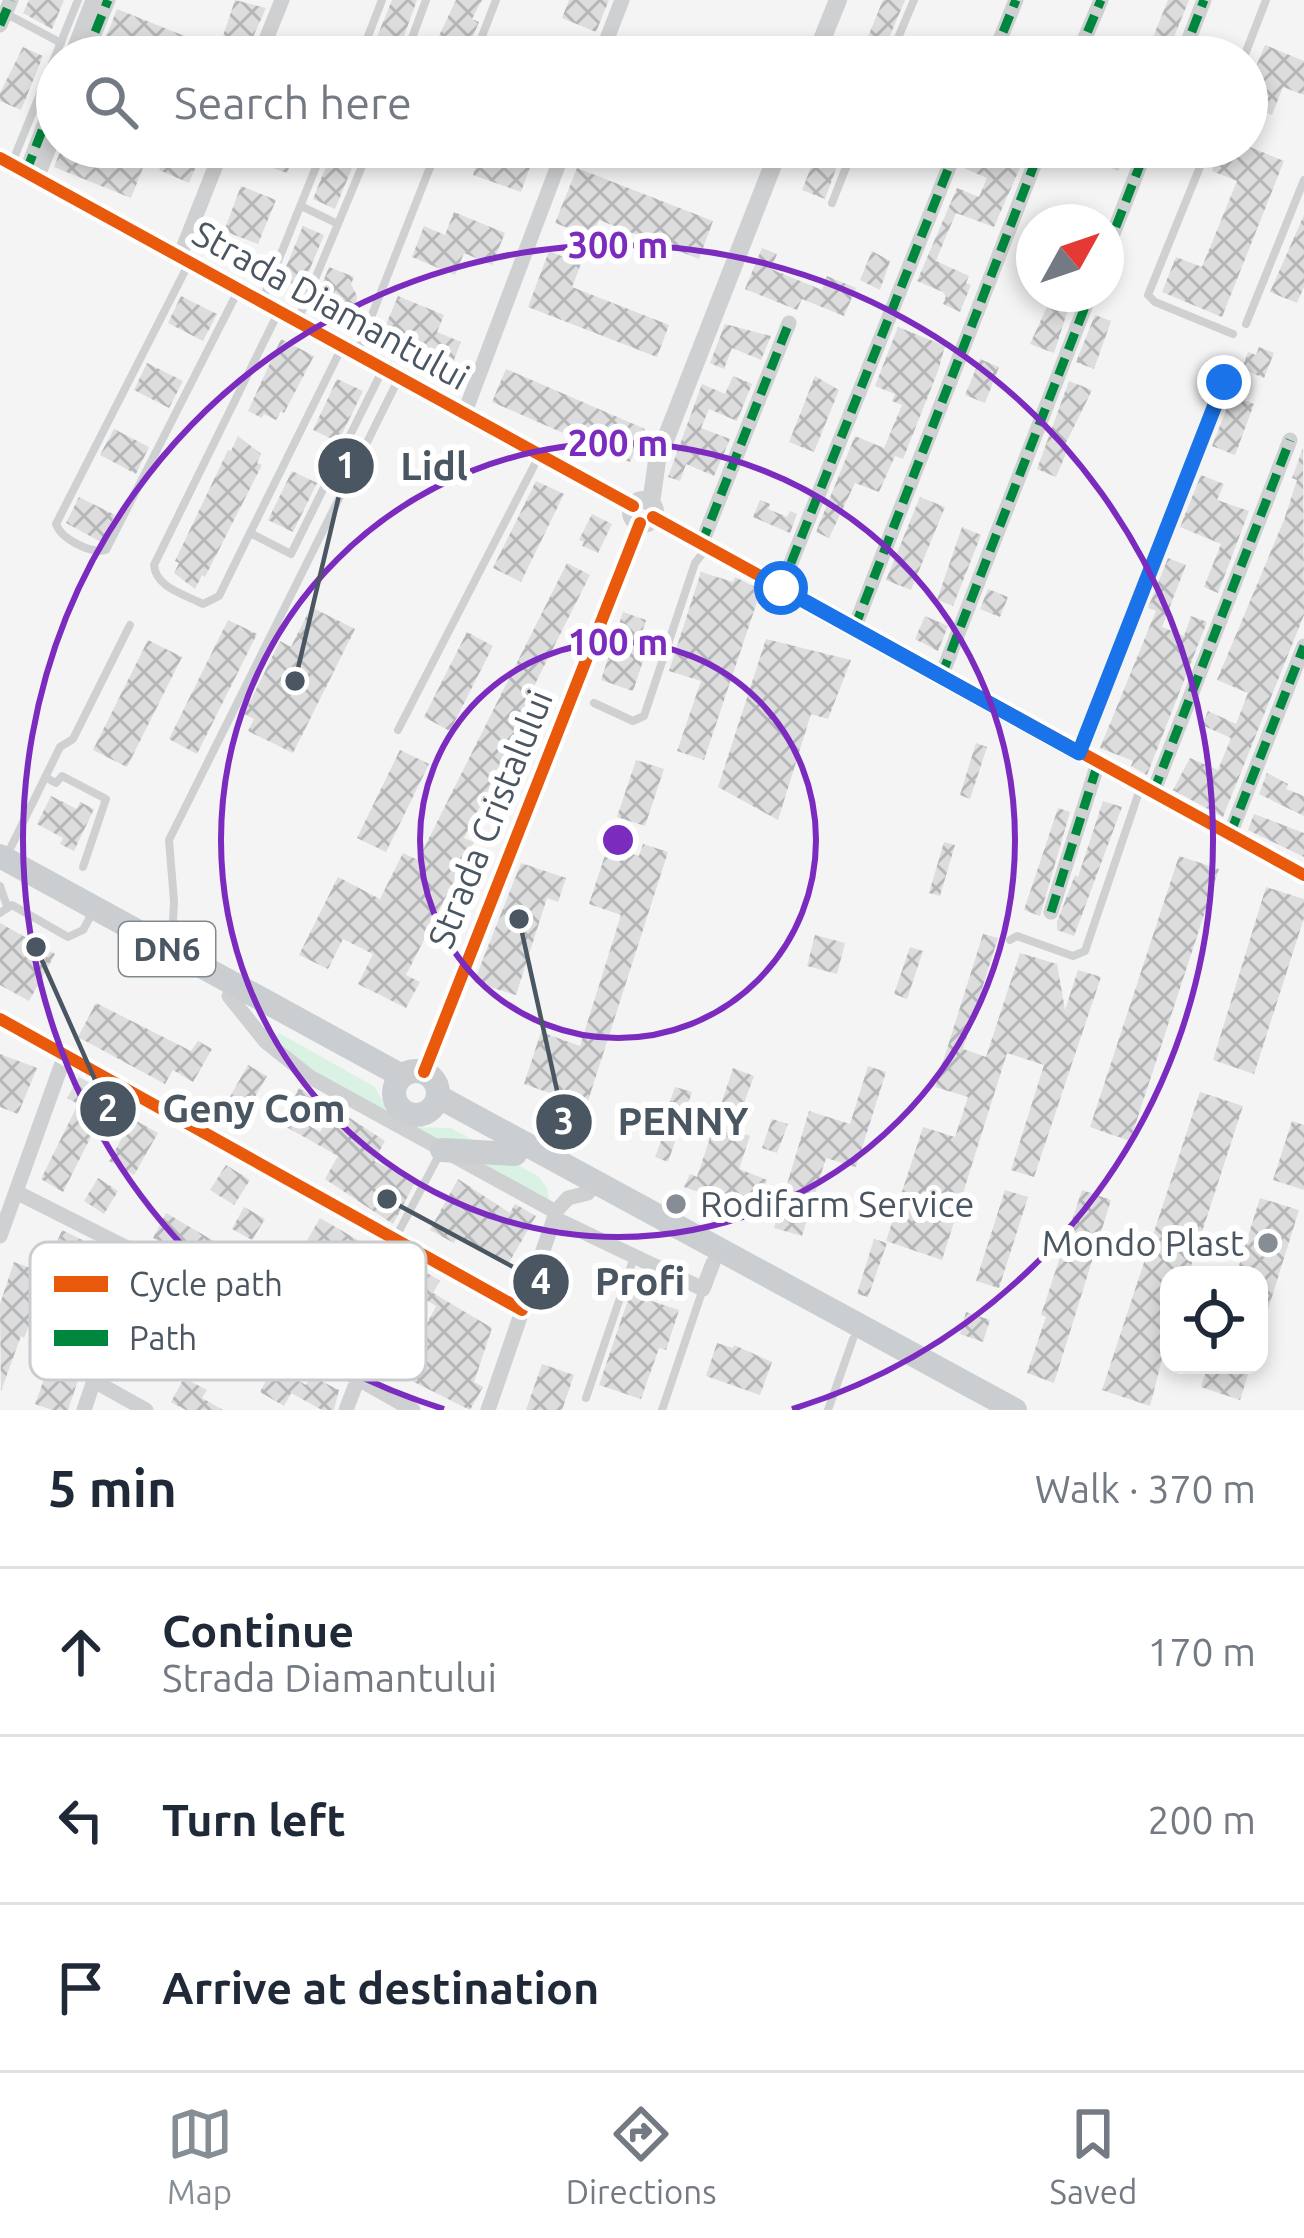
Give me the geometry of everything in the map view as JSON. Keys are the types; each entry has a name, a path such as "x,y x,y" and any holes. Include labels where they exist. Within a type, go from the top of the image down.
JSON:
{"main road":[{"name":"DN6","path":"2,870 142,934 407,1079"},
{"name":"DN6","path":"2,870 229,996 407,1079 435,1081 435,1103"},
{"name":"DN6","path":"407,1079 398,1106 406,1114 417,1116 435,1103"},
{"name":"DN6","path":"435,1103 515,1154 983,1410"},
{"name":"DN6","path":"435,1103 1015,1410"},
{"path":"442,1150 515,1154"}],"street":[{"path":"74,36 93,0"},
{"path":"93,36 108,0"},
{"path":"267,36 282,0"},
{"path":"608,36 622,0"},
{"path":"820,35 834,0"},
{"path":"1001,36 1016,0"},
{"path":"1086,36 1101,0"},
{"path":"1190,36 1204,0"},
{"path":"18,168 36,133"},
{"name":"Strada Diamantului","path":"18,168 1304,875"},
{"path":"185,259 217,168"},
{"path":"465,412 557,168"},
{"name":"Strada Cristalului","path":"407,1079 643,510 641,482 768,168"},
{"path":"781,588 949,168"},
{"path":"854,629 1032,168"},
{"path":"1124,206 1139,168"},
{"path":"941,676 1083,312"},
{"path":"704,547 789,323"},
{"path":"1079,753 1224,382"},
{"path":"1147,789 1290,440"},
{"path":"1229,834 1304,646"},
{"path":"1051,912 1098,763"},
{"path":"229,996 253,1028 291,1063 555,1213 703,1289 712,1263"},
{"path":"0,1018 400,1242"},
{"path":"0,1236 65,1054"},
{"path":"16,1192 115,1242"},
{"path":"488,1410 555,1213 568,1198 588,1193"},
{"path":"426,1256 522,1310"},
{"path":"346,1410 357,1380"},
{"path":"365,1380 413,1410"},
{"path":"84,1410 94,1381 146,1410"}],"lane":[{"path":"69,36 78,0"},
{"path":"368,36 382,0"},
{"path":"413,36 426,0"},
{"path":"482,36 496,0"},
{"path":"899,36 914,0"},
{"path":"1252,36 1266,0"},
{"path":"5,13 43,36"},
{"path":"18,168 36,124"},
{"path":"262,302 316,168"},
{"path":"298,322 361,168"},
{"name":"Strada Diamantului","path":"350,350 429,168"},
{"path":"832,203 846,168"},
{"path":"1199,168 1148,295 1233,334"},
{"path":"1246,323 1304,180"},
{"path":"301,206 338,224"},
{"path":"185,259 56,524 62,535 95,551 106,550 238,289"},
{"path":"279,311 154,566 159,581 202,604 219,596 350,350"},
{"path":"250,533 291,554 383,368"},
{"path":"174,953 169,840 400,376"},
{"path":"398,730 539,455"},
{"path":"595,703 633,721 644,716 704,547"},
{"path":"89,920 83,930 68,937 12,905 3,910 2,870 60,747 73,739 130,626"},
{"path":"45,777 56,783 62,776 106,800 82,867"},
{"path":"1010,940 1017,936 1073,956 1085,951 1147,789"},
{"path":"142,934 159,928 172,916"},
{"path":"395,1239 442,1150"},
{"path":"586,1398 634,1256"},
{"path":"662,1410 703,1289"},
{"path":"828,1410 853,1339"}],"green space":[{"path":"279,1033 375,1087 390,1116 314,1074 275,1038"},
{"path":"410,1127 451,1128 538,1176 549,1200"}],"building":[{"path":"29,0 64,0 52,29 23,13"},
{"path":"235,0 266,8 253,36 223,36"},
{"path":"392,0 417,0 404,36 377,36"},
{"path":"456,0 482,0 472,19 479,22 473,36 439,36"},
{"path":"569,0 609,0 596,32 562,18"},
{"path":"883,0 905,0 890,36 868,36"},
{"path":"1168,0 1189,0 1174,36 1153,36"},
{"path":"117,9 184,36 106,36"},
{"path":"1268,46 1304,61 1304,95 1283,87 1272,115 1268,113"},
{"path":"23,47 36,53 36,73 21,110 0,101"},
{"path":"1268,154 1284,161 1222,317 1162,292 1176,257 1202,267 1237,181 1212,171 1268,168"},
{"path":"56,168 143,168 131,198"},
{"path":"160,168 195,168 189,183"},
{"path":"326,168 352,168 335,209 313,199"},
{"path":"476,168 530,168 521,192 473,175"},
{"path":"577,168 713,221 699,259 599,220 592,237 555,223"},
{"path":"811,168 836,168 825,199 802,190"},
{"path":"964,168 1020,168 994,227 956,213 944,241 936,261 969,276 966,283 971,285 960,312 943,304 943,292 917,281 957,188 979,197 987,178"},
{"path":"241,186 276,200 258,244 224,231"},
{"path":"454,212 505,233 492,265 464,253 455,275 412,257 424,226 445,235"},
{"path":"1304,215 1304,287 1297,303 1270,292"},
{"path":"303,226 324,235 302,288 281,279"},
{"path":"762,248 777,254 771,269 822,290 827,276 856,288 844,316 802,299 797,310 745,289"},
{"path":"549,251 581,264 572,287 669,325 657,357 528,307"},
{"path":"872,251 890,261 880,290 860,280"},
{"path":"329,267 354,277 356,309 338,321 316,313"},
{"path":"181,296 217,314 203,341 168,323"},
{"path":"398,296 444,315 437,332 461,342 448,375 396,354 404,335 385,327"},
{"path":"1045,312 1067,312 1054,353 1030,344"},
{"path":"1095,315 1111,321 1094,369 1076,362"},
{"path":"725,324 771,336 761,360 732,348 724,369 710,363"},
{"path":"898,327 945,346 938,371 903,459 895,456 879,492 855,483 829,538 816,532 855,436 884,448 902,405 892,401 895,394 875,386"},
{"path":"281,339 314,356 284,413 276,420 264,414 262,418 248,411"},
{"path":"1259,347 1274,353 1264,378 1242,369 1248,352 1256,355"},
{"path":"980,359 999,367 985,403 965,395"},
{"path":"147,363 183,381 169,408 134,390"},
{"path":"506,369 645,429 630,462 492,402"},
{"path":"733,376 752,384 737,421 709,409 701,428 730,439 714,476 686,464 680,481 668,477 702,384 725,394"},
{"path":"815,376 839,390 814,452 789,442"},
{"path":"337,379 363,391 338,442 313,430"},
{"path":"1069,381 1092,390 1065,445 1069,446 1056,477 1037,469"},
{"path":"1232,395 1254,404 1235,455 1212,446"},
{"path":"114,429 149,447 136,474 100,455"},
{"path":"238,436 261,454 257,463 262,465 195,589 174,573 179,563 175,561"},
{"path":"1303,448 1304,615 1223,817 1173,790 1190,758 1218,770 1231,738 1202,725 1208,711 1236,724 1248,693 1217,680 1284,520"},
{"path":"292,471 317,483 293,532 268,520"},
{"path":"1201,475 1224,484 1217,500 1249,511 1218,593 1204,587 1221,544 1180,527"},
{"path":"536,481 564,494 521,582 493,568"},
{"path":"79,497 115,515 101,542 66,523"},
{"path":"920,497 945,507 911,590 886,580"},
{"path":"760,500 787,517 790,511 797,514 790,533 753,517"},
{"path":"592,514 612,524 598,553 579,540"},
{"path":"962,527 981,535 953,606 937,600"},
{"path":"1168,558 1186,565 1162,627 1184,636 1191,616 1207,622 1147,775 1131,766 1133,761 1100,748 1156,611 1148,608"},
{"path":"567,563 590,575 464,838 474,842 406,975 420,982 406,1008 358,984 373,954 343,939 328,969 299,955 338,877 380,899 403,853 418,860"},
{"path":"701,572 733,582 735,577 761,590 704,760 677,751 701,681 669,671"},
{"path":"988,589 1008,597 1000,617 980,609"},
{"path":"311,607 355,629 293,753 248,731 254,719 244,714 280,641 291,647"},
{"path":"623,612 646,620 638,646 647,649 633,691 601,680"},
{"path":"925,616 948,626 938,651 915,639"},
{"path":"228,620 257,634 197,754 169,739"},
{"path":"467,632 493,646 450,731 424,717"},
{"path":"766,639 851,660 828,719 811,714 778,820 718,787"},
{"path":"148,640 182,657 127,767 93,750"},
{"path":"976,743 987,747 970,799 960,795"},
{"path":"400,750 429,764 386,852 357,838"},
{"path":"636,760 664,769 645,826 617,817"},
{"path":"1267,773 1304,796 1304,816 1259,794"},
{"path":"51,796 77,809 80,802 94,809 74,851 60,844 63,838 37,824"},
{"path":"1103,801 1122,807 1074,936 1057,930 1057,922 1075,875 1078,877"},
{"path":"1058,808 1070,812 1040,916 1024,910"},
{"path":"1254,814 1304,833 1304,857 1248,830"},
{"path":"944,842 955,845 940,896 929,893"},
{"path":"643,844 668,852 587,1104 591,1105 579,1143 552,1135 564,1098 524,1084 541,1032 580,1046 621,915 589,904 608,846 639,856"},
{"path":"1179,856 1219,869 1130,1141 1090,1127"},
{"path":"521,863 566,878 558,902 547,898 516,995 474,982"},
{"path":"1266,887 1304,899 1304,918 1254,1074 1213,1060"},
{"path":"0,923 55,954 29,1001 0,985"},
{"path":"983,934 998,938 963,1049 986,1057 1020,953 1057,964 1065,1010 1078,970 1101,977 1034,1177 1011,1170 1044,1065 1007,1053 942,1260 886,1241 923,1127 955,1137 968,1097 935,1087"},
{"path":"815,935 845,943 837,974 807,966"},
{"path":"910,947 923,951 907,999 894,994"},
{"path":"96,1003 191,1051 198,1041 212,1049 193,1082 173,1070 165,1084 78,1037"},
{"path":"0,1054 37,1068 18,1114 0,1107"},
{"path":"248,1065 267,1076 237,1128 218,1118"},
{"path":"868,1066 886,1072 856,1167 826,1158 802,1236 774,1228 809,1111 850,1124"},
{"path":"733,1068 754,1076 734,1130 750,1136 739,1169 767,1180 756,1211 684,1187 690,1174 697,1177"},
{"path":"79,1077 112,1095 63,1192 41,1179 78,1104 67,1098"},
{"path":"675,1087 692,1092 668,1162 655,1157 673,1109 668,1107"},
{"path":"299,1088 312,1096 299,1120 320,1132 333,1107 385,1141 374,1161 416,1181 393,1224 325,1179 338,1156 281,1124"},
{"path":"1200,1092 1243,1106 1191,1266 1160,1266 1160,1367 1150,1406 1102,1390"},
{"path":"133,1119 158,1133 134,1175 109,1161"},
{"path":"772,1119 788,1124 777,1153 762,1148"},
{"path":"1292,1121 1304,1125 1304,1190 1273,1180"},
{"path":"226,1165 250,1180 234,1205 210,1190"},
{"path":"98,1178 118,1191 104,1214 84,1201"},
{"path":"458,1179 510,1213 515,1204 536,1216 507,1266 430,1230"},
{"path":"1005,1190 1028,1197 999,1288 976,1281"},
{"path":"1082,1190 1111,1200 1054,1383 1027,1373"},
{"name":"Mondo Plast","path":"1260,1198 1299,1210 1268,1310 1268,1266 1239,1266"},
{"path":"244,1207 265,1219 252,1240 232,1229"},
{"path":"166,1213 216,1242 161,1242 153,1238"},
{"path":"320,1218 361,1242 306,1242"},
{"path":"62,1230 86,1242 57,1242"},
{"path":"874,1239 887,1243 868,1297 857,1294"},
{"path":"14,1262 30,1268 30,1323 1,1391 0,1304"},
{"path":"426,1272 440,1281 433,1293 492,1328 474,1382 483,1387 470,1410 410,1380 426,1380 426,1325 436,1306 426,1300"},
{"path":"630,1294 679,1310 666,1350 659,1348 641,1399 599,1385"},
{"path":"966,1312 990,1320 983,1342 960,1334"},
{"path":"717,1343 734,1345 772,1362 760,1395 706,1376"},
{"path":"542,1364 574,1375 562,1410 526,1410"},
{"name":"Mondo Plast","path":"1205,1374 1248,1374 1240,1400 1201,1387"},
{"path":"44,1380 78,1380 68,1410 35,1404"},
{"path":"183,1380 188,1380 207,1390 202,1398 223,1410 186,1410 171,1402"},
{"path":"266,1380 297,1380 306,1385 309,1380 319,1380 339,1390 334,1410 322,1410 291,1393 284,1406 260,1392"}],"marked path":[{"path":"0,25 11,0"},
{"path":"93,36 108,0"},
{"path":"1001,36 1016,0"},
{"path":"1086,36 1101,0"},
{"path":"1190,36 1204,0"},
{"path":"26,172 36,146"},
{"path":"781,588 949,168"},
{"path":"854,629 1033,168"},
{"path":"1124,206 1139,168"},
{"path":"941,677 1083,312"},
{"path":"701,545 789,323"},
{"path":"1079,753 1224,382"},
{"path":"1153,793 1290,440"},
{"path":"1230,834 1304,646"},
{"path":"1051,912 1098,763"}],"cycle path":[{"path":"0,158 633,506"},
{"path":"653,517 1304,875"},
{"path":"424,1072 640,523"},
{"path":"0,1019 400,1242"},
{"path":"426,1256 522,1310"}],"place":[{"name":"Lidl","path":"295,681"},
{"name":"PENNY","path":"519,919"},
{"name":"Geny Com","path":"36,947"},
{"name":"Profi","path":"387,1199"},
{"name":"Rodifarm Service","path":"676,1204"},
{"name":"Mondo Plast","path":"1268,1243"}],"route":[{"path":"781,588 1079,753 1224,382"}]}
